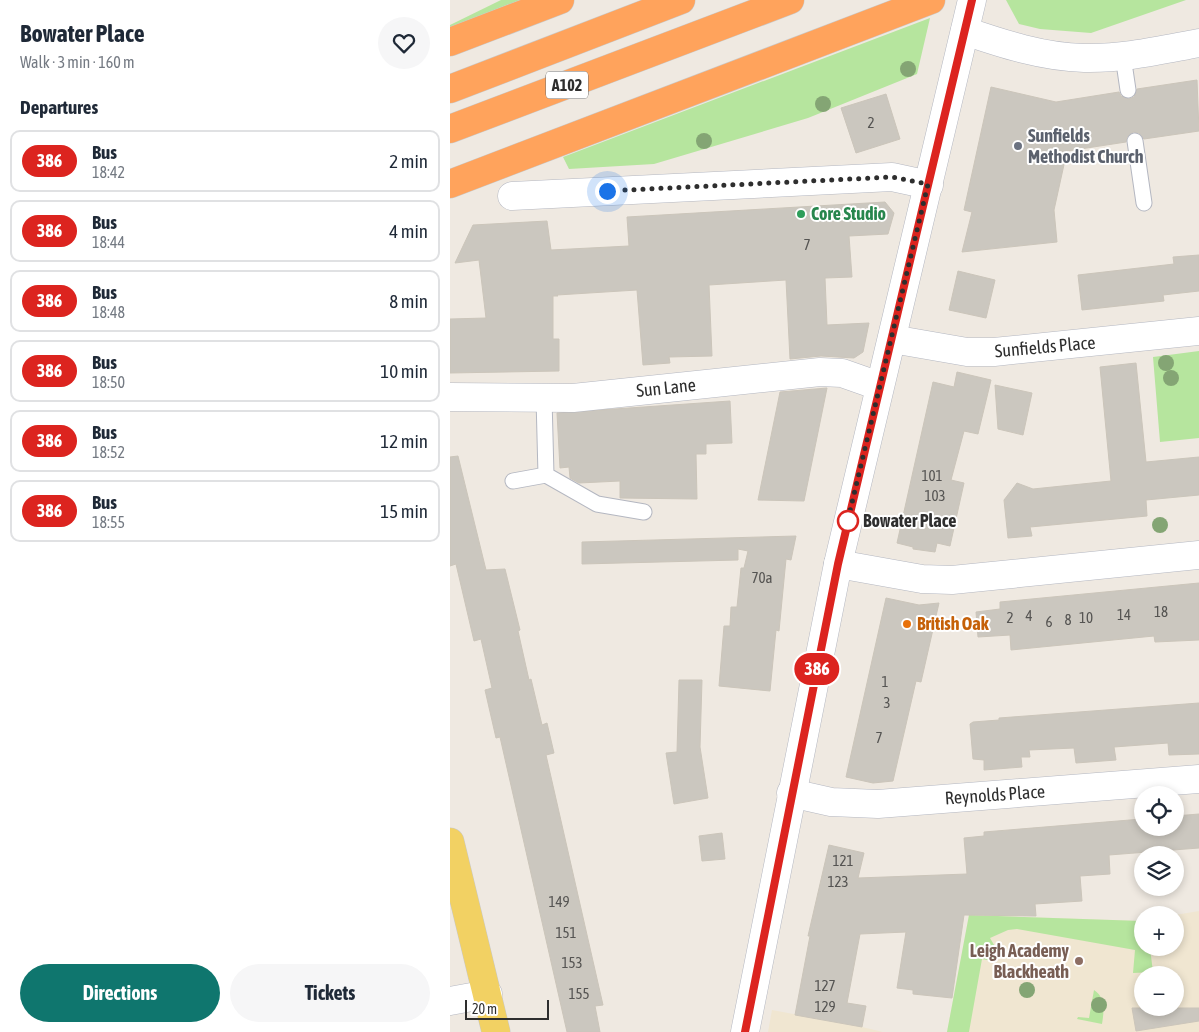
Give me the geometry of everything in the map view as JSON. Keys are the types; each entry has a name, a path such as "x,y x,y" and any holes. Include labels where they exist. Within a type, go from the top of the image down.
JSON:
{"highway":[{"path":"450,42 560,0"},
{"name":"A102","path":"450,89 681,0"},
{"name":"A102","path":"450,129 790,0"},
{"path":"455,182 931,0"}],"main road":[{"path":"450,842 496,1032"}],"street":[{"path":"745,1032 838,564 972,0"},
{"path":"965,31 1000,44 1084,58 1123,56 1199,43"},
{"path":"512,196 892,177 928,184"},
{"name":"Sunfields Place","path":"892,339 949,350 994,352 1199,331"},
{"name":"Sun Lane","path":"450,397 573,398 820,372 842,373 879,386"},
{"path":"838,564 922,578 952,580 1199,555"},
{"name":"Reynolds Place","path":"791,793 831,802 878,804 1199,779"},
{"path":"450,1001 488,994"}],"lane":[{"path":"1123,56 1128,90"},
{"path":"1135,141 1144,203"},
{"path":"544,398 546,475"},
{"path":"513,482 546,475 597,504 644,512"}],"shaded area":[{"name":"Leigh Academy Blackheath","path":"1199,911 1199,1032 947,1032 969,915 1134,921 1134,956 1184,956 1184,914"},
{"path":"772,1010 862,1027 883,1032 768,1032"}],"green space":[{"path":"501,0 520,0 450,27 450,25"},
{"path":"1006,0 1186,0 1091,33 1040,29 1019,24"},
{"path":"930,18 917,74 808,118 654,164 569,169 563,157"},
{"path":"1199,351 1199,438 1160,442 1153,357"},
{"path":"969,915 1134,921 1134,950 1017,929 1008,930 990,938 1000,955 992,961 982,959 969,1032 947,1032"},
{"path":"1134,956 1151,956 1152,966 1134,966 1133,973"},
{"path":"1094,990 1101,997 1102,1001 1104,1010 1102,1024 1077,1019 1078,1017 1089,1018"}],"building":[{"path":"1197,80 1199,131 1144,139 1139,133 1133,132 1127,137 1126,142 1067,151 1054,210 1057,242 962,252 972,212 964,210 991,87 1056,102 1119,92 1121,96 1129,99 1134,97 1137,89"},
{"path":"886,94 900,139 856,153 841,108"},
{"path":"885,202 894,213 888,234 849,236 852,277 825,278 827,325 869,323 863,352 854,358 821,356 790,359 786,280 709,285 712,356 669,357 670,363 643,365 637,290 557,295 553,296 553,339 559,339 559,371 450,373 450,319 486,318 479,260 455,263 473,225 547,221 551,250 629,246 627,217"},
{"path":"1199,255 1199,291 1163,295 1164,301 1082,310 1078,275 1174,264 1173,257"},
{"path":"958,271 995,280 986,318 949,310"},
{"path":"1136,363 1146,462 1199,457 1199,495 1146,500 1147,516 1030,527 1032,536 1008,538 1004,500 1017,483 1033,489 1111,481 1100,367"},
{"path":"957,372 991,380 978,434 964,431 951,480 964,483 950,546 937,543 935,552 913,549 913,547 897,543 933,382 954,387"},
{"path":"995,385 1032,393 1023,435 998,429"},
{"path":"827,388 804,501 758,500 780,392"},
{"path":"730,401 732,443 706,444 706,454 696,454 697,499 620,498 620,481 579,483 570,478 569,467 560,468 557,413"},
{"path":"458,456 486,570 505,569 520,630 518,631 529,680 531,679 542,725 547,723 554,753 546,755 603,1005 595,1006 600,1032 567,1032 500,737 496,738 485,690 492,688 481,639 474,641 456,564 450,566 450,457"},
{"path":"796,536 791,560 786,559 779,631 776,630 770,691 719,686 724,626 730,626 731,607 737,607 741,568 744,568 748,551 738,549 738,560 582,564 582,542"},
{"path":"1199,583 1199,640 1155,642 1154,636 1011,650 1010,635 978,637 976,612 1000,609 1000,602"},
{"path":"886,598 919,605 939,603 921,682 916,681 893,781 873,783 846,777"},
{"path":"679,680 702,680 700,747 708,798 674,804 666,753 677,752"},
{"path":"1199,703 1199,754 1169,755 1168,743 1114,747 1116,760 1076,763 1074,748 1029,750 1030,757 1021,757 1022,767 984,770 984,760 973,759 970,724 973,722 999,720 999,718"},
{"path":"1199,814 1199,848 1184,849 1184,846 1134,846 1134,853 1109,855 1110,874 1080,876 1082,901 1035,904 1036,916 964,915 952,998 913,994 913,990 897,988 906,932 860,934 847,1003 866,1006 862,1027 795,1015 810,936 808,936 829,845 864,853 858,878 967,874 964,838 984,836 984,832 1134,820 1134,836 1184,836 1184,815"},
{"path":"722,833 725,859 702,861 699,836"},
{"path":"1132,1008 1134,1008 1134,1016 1184,1016 1184,1008 1199,1008 1199,1021 1136,1031"}],"bus line":[{"name":"386","path":"745,1032 838,564 972,0"}],"place":[{"name":"Sunfields Methodist Church","path":"1018,146"},
{"name":"Core Studio","path":"801,214"},
{"name":"Bowater Place","path":"848,521"},
{"name":"British Oak","path":"907,624"},
{"name":"Leigh Academy Blackheath","path":"1079,961"}],"route":[{"path":"607,191 892,177 928,184 846,528 848,521"}]}
